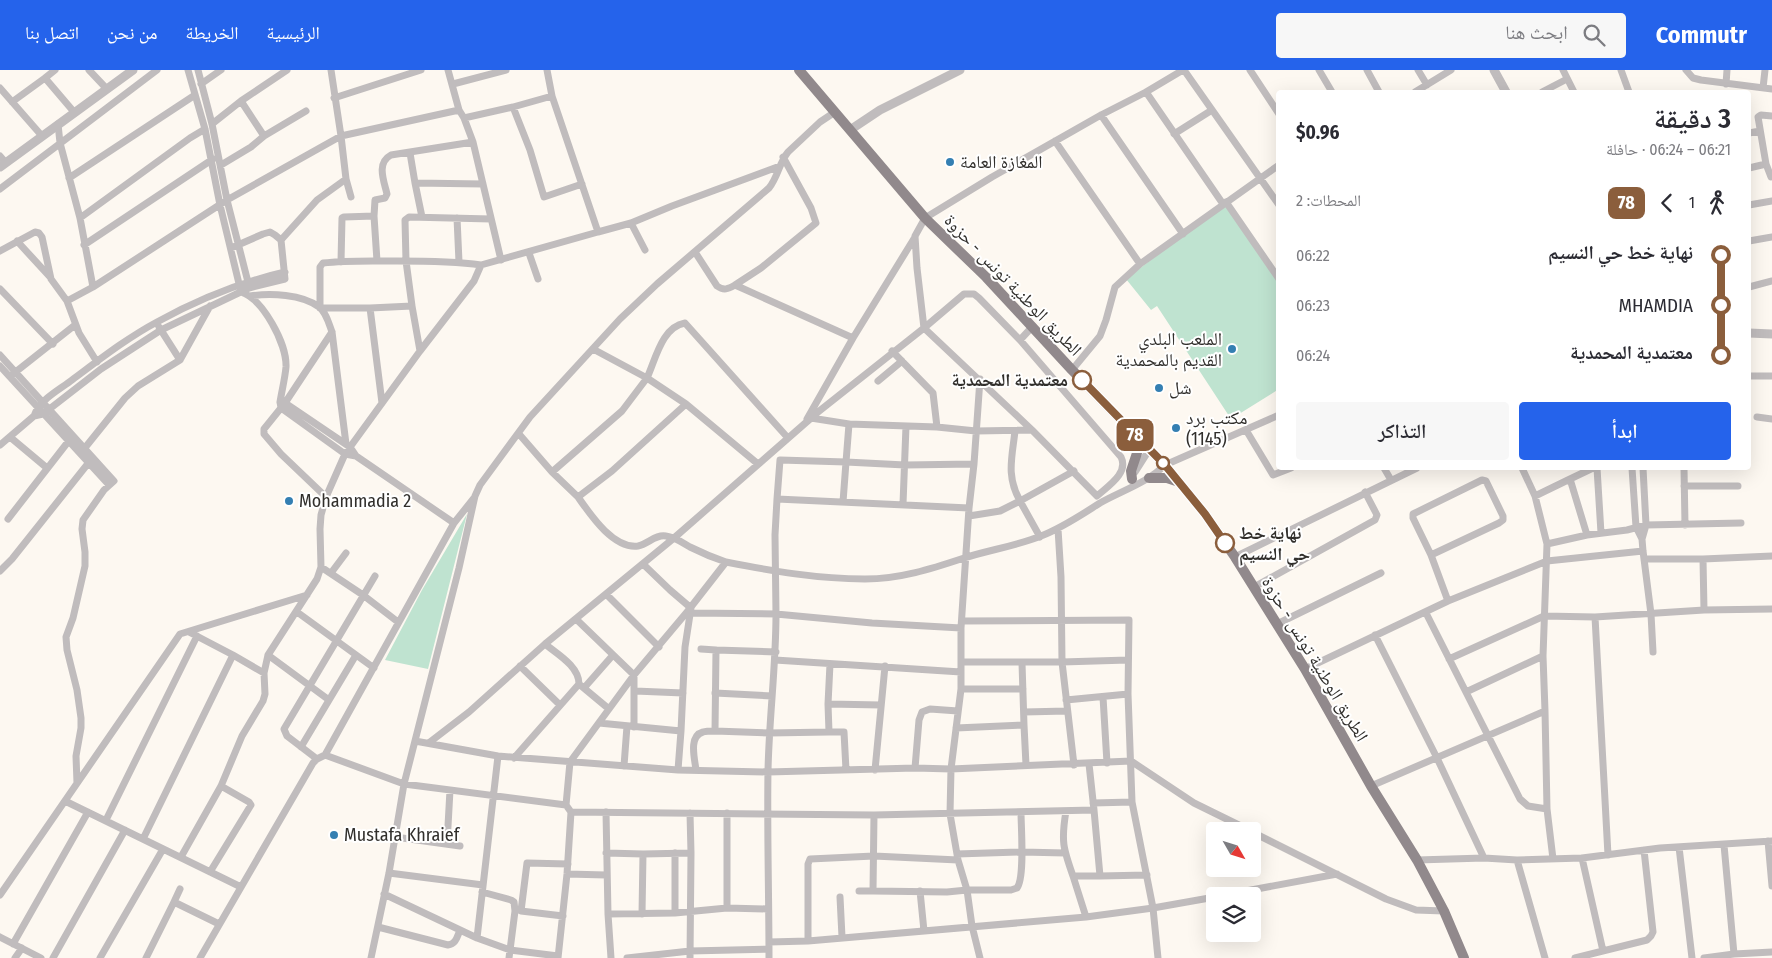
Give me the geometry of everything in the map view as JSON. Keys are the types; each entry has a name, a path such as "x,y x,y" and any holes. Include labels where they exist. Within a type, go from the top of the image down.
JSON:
{"main road":[{"name":"الطريق الوطنية تونس - حزوة","path":"799,70 926,218 986,277 1072,370 1165,465 1205,514 1235,557 1305,669 1371,786 1417,860 1444,911 1464,958"},
{"path":"1132,483 1131,471 1137,453 1136,436"},
{"path":"1148,478 1167,478 1179,483"}],"street":[{"path":"12,102 55,70"},
{"path":"89,70 106,88"},
{"path":"2,162 42,136 133,70"},
{"path":"0,189 157,70"},
{"path":"188,70 205,129 210,160 231,248 246,290 269,318 284,353 286,366 282,404"},
{"path":"198,70 239,245 246,290"},
{"path":"201,84 221,70"},
{"path":"212,124 287,70"},
{"path":"331,70 350,196"},
{"path":"334,98 392,74 421,70"},
{"path":"448,70 460,110 473,142 501,260"},
{"path":"453,84 506,70"},
{"path":"547,70 552,96 598,232"},
{"path":"850,130 880,110 960,70"},
{"path":"803,425 926,218 992,177 1184,70 1276,200"},
{"path":"1250,70 1276,109"},
{"path":"1318,70 1331,90"},
{"path":"1367,70 1378,90"},
{"path":"1418,70 1427,85"},
{"path":"1418,90 1451,70"},
{"path":"1494,70 1505,90"},
{"path":"1563,70 1573,90"},
{"path":"1620,70 1629,90"},
{"path":"1686,70 1692,78 1772,89"},
{"path":"1726,84 1727,70"},
{"path":"1763,88 1765,70"},
{"path":"45,78 74,112"},
{"path":"1546,90 1567,79"},
{"path":"0,88 42,136"},
{"path":"1146,92 1174,134 1276,275"},
{"path":"69,178 195,95"},
{"path":"464,118 552,96"},
{"path":"241,102 264,136"},
{"path":"513,107 530,150 544,197 582,184"},
{"path":"67,301 93,287 227,200 341,136 460,110"},
{"path":"1174,134 1212,110"},
{"path":"221,165 306,111"},
{"path":"202,957 219,924 313,763 325,755 454,523 475,496 489,472 530,418 620,319 769,188 776,177 783,158 820,122 834,112"},
{"path":"1101,115 1183,234"},
{"path":"1772,116 1759,116 1766,164 1772,181"},
{"path":"58,124 60,143 80,218 93,287"},
{"path":"80,218 205,129"},
{"path":"1751,133 1760,131"},
{"path":"1055,141 1140,264"},
{"path":"377,261 374,216 375,200 385,198 387,194 382,167 383,161 392,155 473,142"},
{"path":"410,153 422,218"},
{"path":"84,245 218,155"},
{"path":"695,252 717,286 726,290 761,268 816,224 811,208 783,158"},
{"path":"1751,168 1766,164"},
{"path":"348,446 332,332 320,308 321,264 325,262 406,261 459,262 481,265 631,223 780,166"},
{"path":"1072,370 1100,336 1115,287 1140,264 1276,167"},
{"path":"1771,176 1772,171"},
{"path":"281,240 317,200 346,179"},
{"path":"415,183 483,184"},
{"path":"1751,205 1772,201"},
{"path":"342,262 342,218 374,216"},
{"path":"420,350 406,261 405,220 409,217 491,219"},
{"path":"457,218 459,262"},
{"path":"631,223 645,250"},
{"path":"0,251 35,232 39,233 42,238 52,279"},
{"path":"34,416 37,408 43,402 156,322 207,298 246,290 283,279 285,276 281,240 270,232 231,248"},
{"path":"915,236 924,328 980,379 1074,471 1099,499"},
{"path":"1751,241 1772,238"},
{"path":"17,241 52,279 67,301 75,325 97,362"},
{"path":"529,253 538,278"},
{"path":"181,858 221,786 242,736 264,697 266,684 264,673 268,655 297,612 322,567 321,515 326,497 348,446 474,281 481,265"},
{"path":"1751,286 1772,281"},
{"path":"735,285 854,338"},
{"path":"0,289 53,344"},
{"path":"0,445 34,416 46,411 101,369 161,330 246,290 279,294 320,308 412,306"},
{"path":"430,742 469,712 545,644 674,538 811,418 964,294 974,294 1020,340 1121,457 1124,463 1123,471 1099,499"},
{"path":"84,449 124,398 138,386 180,360 210,307 207,298"},
{"path":"370,308 382,403"},
{"path":"156,322 180,360"},
{"path":"552,472 622,411 647,378 665,337 670,330 685,322 788,438"},
{"path":"12,375 75,325"},
{"path":"1020,340 1033,326"},
{"path":"326,497 281,454 264,434 264,429 332,332"},
{"path":"1751,333 1772,334"},
{"path":"593,349 647,378 686,404 758,464"},
{"path":"892,351 933,393 937,427"},
{"path":"0,355 12,375 37,408 46,411"},
{"path":"878,382 902,361"},
{"path":"0,366 43,402 46,411 111,483 83,520 82,528 86,552 85,566 73,618 66,637 67,650 78,690 81,718 76,756 77,782"},
{"path":"1751,376 1772,376"},
{"path":"980,379 965,558 961,689 951,769 950,814 980,958"},
{"path":"282,404 348,446 356,456 454,523"},
{"path":"282,404 345,454 356,456"},
{"path":"578,497 612,471 686,404"},
{"path":"519,434 552,472 578,497 601,528 617,540 630,546 640,546 665,535 726,562 837,579 900,577 1040,537 1058,529 1099,499 1132,483 1148,478 1165,465 1276,416"},
{"path":"1757,417 1772,419"},
{"path":"811,418 849,424 937,427 976,431 1032,430"},
{"path":"843,502 849,424"},
{"path":"903,504 906,426"},
{"path":"1246,430 1273,475 1286,470"},
{"path":"1015,431 1010,475 1014,490 1040,537"},
{"path":"10,436 47,468"},
{"path":"70,439 84,449 90,460"},
{"path":"8,519 70,439"},
{"path":"769,958 768,772 769,733 776,656 775,535 780,460 778,447"},
{"path":"1132,483 1139,463 1149,450"},
{"path":"0,571 12,559 90,460"},
{"path":"780,460 906,465 974,464"},
{"path":"1385,470 1391,480"},
{"path":"1235,557 1413,470"},
{"path":"1523,470 1535,496 1547,544 1543,656 1544,711 1546,809 1553,859"},
{"path":"1535,496 1570,479 1583,470"},
{"path":"1597,470 1601,533"},
{"path":"1632,470 1636,527 1642,539"},
{"path":"1643,470 1646,525 1642,539 1651,614 1652,652"},
{"path":"1684,470 1685,525"},
{"path":"777,499 903,504 969,512 1000,511 1074,471"},
{"path":"1570,479 1587,535"},
{"path":"1431,555 1503,520 1503,516 1484,480 1413,514 1448,601"},
{"path":"1684,486 1738,486"},
{"path":"1254,587 1375,520 1376,515 1365,492"},
{"path":"371,958 389,873 404,784 459,568 475,496"},
{"path":"1547,544 1646,525 1741,524"},
{"path":"1058,529 1061,577 1060,620 1062,662 1074,765"},
{"path":"1305,669 1448,601 1547,561 1643,551"},
{"path":"332,573 346,553"},
{"path":"1644,559 1772,556"},
{"path":"1703,559 1704,610"},
{"path":"384,894 510,954 558,957 568,864 571,812 566,805 570,762 634,675 691,610 726,562"},
{"path":"643,564 691,610 776,614 872,623 962,625 1060,620 1129,620 1128,694 1132,802 1153,908 1158,958"},
{"path":"322,567 398,622"},
{"path":"1277,624 1381,573"},
{"path":"317,759 287,736 284,729 375,576"},
{"path":"606,594 659,647"},
{"path":"0,895 180,634 307,595"},
{"path":"1449,659 1544,616 1595,617 1704,610 1772,609"},
{"path":"678,770 685,647 691,610"},
{"path":"297,612 374,668"},
{"path":"1426,613 1523,804 1534,808 1546,809"},
{"path":"1595,617 1608,856"},
{"path":"576,619 634,675 635,691 624,766"},
{"path":"187,631 264,673"},
{"path":"1375,635 1437,758 1484,858"},
{"path":"106,820 198,636"},
{"path":"545,644 575,669 582,686 609,709"},
{"path":"701,649 776,656 830,664 961,672"},
{"path":"716,650 716,731"},
{"path":"142,838 233,655"},
{"path":"268,655 329,700"},
{"path":"301,746 356,655"},
{"path":"514,758 560,705 613,655"},
{"path":"1466,692 1543,656"},
{"path":"961,662 1128,660"},
{"path":"1022,662 1026,765"},
{"path":"829,732 830,664"},
{"path":"520,666 560,705"},
{"path":"875,770 886,666"},
{"path":"961,689 1023,689"},
{"path":"635,691 683,693"},
{"path":"715,693 772,696"},
{"path":"1066,700 1128,694"},
{"path":"1103,697 1107,763"},
{"path":"828,704 881,705"},
{"path":"915,768 919,720 922,712 930,709 958,711"},
{"path":"1024,712 1067,710"},
{"path":"1371,786 1544,711"},
{"path":"599,723 681,730"},
{"path":"956,728 1024,725"},
{"path":"696,770 694,740 701,732 716,731 769,733 844,732 846,770"},
{"path":"415,740 514,758 678,770 768,772 915,768 951,769 1130,761 1194,803 1232,822"},
{"path":"325,755 404,784 566,805"},
{"path":"477,938 498,756"},
{"path":"1089,764 1100,876"},
{"path":"210,872 251,805 250,802 221,786"},
{"path":"447,844 450,790"},
{"path":"65,800 241,887"},
{"path":"571,812 950,814 1066,811 1132,802"},
{"path":"1066,811 1063,843 1086,917"},
{"path":"13,944 88,812"},
{"path":"606,812 606,875 611,958"},
{"path":"727,812 727,908"},
{"path":"859,891 946,892 1011,890 1017,888 1020,882 1022,852 1021,812"},
{"path":"690,813 690,954"},
{"path":"873,891 874,814"},
{"path":"53,958 125,830"},
{"path":"1261,836 1386,899 1416,910 1444,911"},
{"path":"395,837 460,846"},
{"path":"1417,860 1582,858 1644,850 1770,841 1772,886"},
{"path":"1724,845 1734,954"},
{"path":"1680,847 1692,958"},
{"path":"100,958 163,849"},
{"path":"1574,958 1647,940 1651,936 1653,932 1644,850"},
{"path":"808,941 809,861 813,858 874,856 958,857 1022,852 1065,853"},
{"path":"606,853 691,853"},
{"path":"675,913 676,853"},
{"path":"642,914 643,854"},
{"path":"1582,858 1603,950"},
{"path":"1517,860 1545,958"},
{"path":"510,954 526,863 568,864"},
{"path":"389,873 482,889 511,900 518,911"},
{"path":"567,874 606,875"},
{"path":"1261,889 1338,874"},
{"path":"1073,876 1147,875"},
{"path":"146,958 180,889"},
{"path":"920,891 924,931"},
{"path":"840,896 842,938"},
{"path":"628,958 690,954 808,941 1086,917 1206,899"},
{"path":"174,902 219,924"},
{"path":"608,914 675,913 727,908 768,908"},
{"path":"518,911 563,916"},
{"path":"378,927 448,945 452,945 456,941 460,930"},
{"path":"0,937 41,958"},
{"path":"16,958 22,948"},
{"path":"1704,958 1772,952"}],"green space":[{"name":"الملعب البلدي القديم بالمحمدية","path":"1225,203 1276,277 1276,391 1231,419 1157,306 1151,310 1126,279"},
{"path":"467,514 428,669 385,660 422,590"}],"bus line":[{"name":"78","path":"1082,380 1165,465 1205,514 1225,543"}],"place":[{"name":"المغازة العامة","path":"950,162"},
{"name":"الملعب البلدي القديم بالمحمدية","path":"1232,349"},
{"name":"معتمدية المحمدية","path":"1082,380"},
{"name":"شل","path":"1159,388"},
{"name":"مكتب برد (1145)","path":"1176,428"},
{"name":"Mohammadia 2","path":"289,501"},
{"name":"نهاية خط حي النسيم","path":"1225,543"},
{"name":"Mustafa Khraief","path":"334,835"}]}
